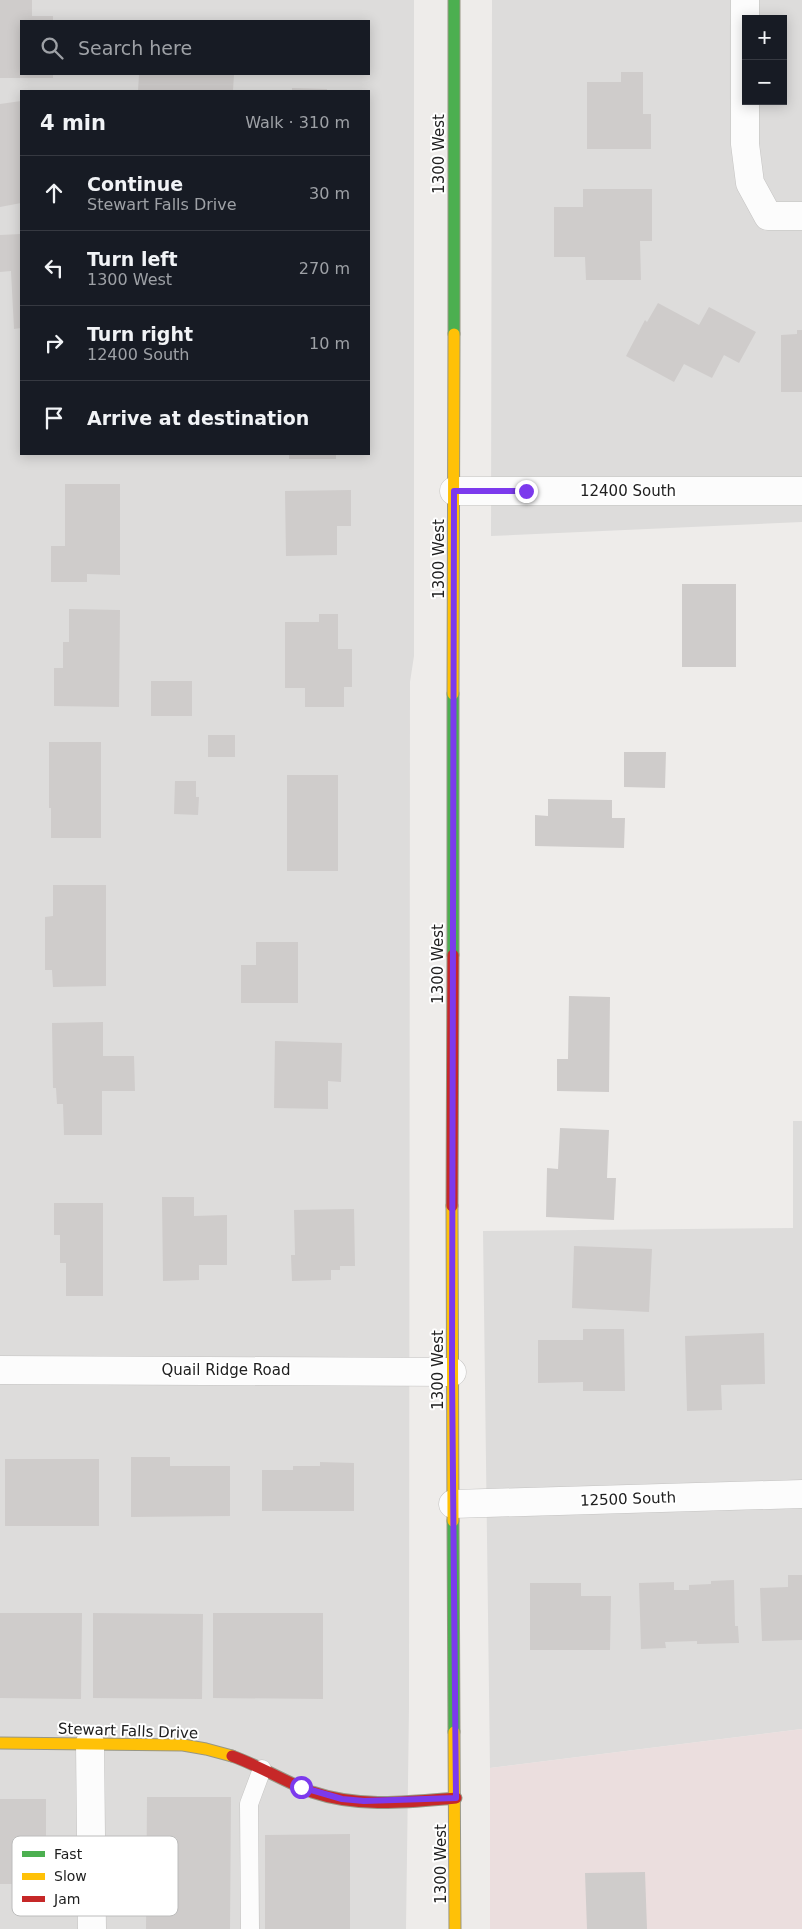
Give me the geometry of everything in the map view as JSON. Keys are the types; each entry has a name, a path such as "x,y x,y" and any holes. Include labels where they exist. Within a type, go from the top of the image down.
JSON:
{"street":[{"name":"1300 West","path":"454,0 452,1372 456,1798 455,1929"},
{"path":"745,0 745,144 750,183 768,216 802,216"},
{"name":"12400 South","path":"454,491 802,490"},
{"name":"Quail Ridge Road","path":"0,1370 452,1372"},
{"name":"12500 South","path":"453,1504 802,1494"},
{"name":"Stewart Falls Drive","path":"0,1743 163,1743 204,1747 262,1769 301,1787 342,1799 385,1802 456,1798"},
{"path":"90,1743 91,1836"},
{"path":"92,1916 92,1929"}],"lane":[{"path":"250,1929 250,1804 262,1769"}],"shaded area":[{"path":"0,0 414,0 414,656 410,682 409,1708 406,1929 0,1929"},
{"path":"492,0 802,0 802,522 491,536"},
{"path":"793,1121 802,1121 802,1729 490,1768 483,1231 793,1228"},
{"path":"802,1729 802,1929 490,1929 490,1768"}],"building":[{"path":"0,0 32,0 32,16 53,16 53,20 20,20 20,75 53,75 53,78 0,78"},
{"path":"621,72 643,72 643,114 651,114 651,149 587,149 587,82 621,82"},
{"path":"139,75 234,75 233,90 138,90"},
{"path":"292,88 327,89 327,90 292,90"},
{"path":"20,101 20,203 0,207 0,104"},
{"path":"583,189 652,189 652,241 640,241 641,280 586,280 585,257 554,257 554,207 583,207"},
{"path":"20,234 20,328 14,329 11,271 0,272 0,235"},
{"path":"658,303 699,325 709,307 756,332 739,363 724,355 712,378 684,364 674,382 626,356 645,320 647,322"},
{"path":"797,330 802,330 802,392 781,392 781,335 797,334"},
{"path":"289,455 336,455 336,459 289,459"},
{"path":"65,484 120,484 120,575 87,574 87,582 51,582 51,546 65,546"},
{"path":"351,490 351,526 337,526 337,555 286,556 285,491"},
{"path":"682,584 736,584 736,667 682,667"},
{"path":"69,609 120,610 119,707 54,706 54,668 63,668 63,642 69,642"},
{"path":"319,614 338,614 338,649 352,649 352,687 344,687 344,707 305,707 305,688 285,688 285,622 319,622"},
{"path":"151,681 192,681 192,716 151,716"},
{"path":"208,735 235,735 235,757 208,757"},
{"path":"49,742 101,742 101,838 51,838"},
{"path":"624,752 666,752 665,788 624,787"},
{"path":"287,775 338,775 338,871 287,871"},
{"path":"175,781 196,781 196,797 199,797 198,815 174,814"},
{"path":"548,799 612,800 612,818 625,818 624,848 535,846 535,815 548,816"},
{"path":"53,885 106,885 106,986 53,987 52,970 45,970 45,917 53,916"},
{"path":"256,942 298,942 298,1003 241,1003 241,965 256,965"},
{"path":"569,996 610,997 609,1092 557,1091 557,1059 568,1059"},
{"path":"103,1022 103,1056 134,1056 135,1091 102,1091 102,1135 64,1135 63,1104 57,1104 56,1088 53,1088 52,1023"},
{"path":"275,1041 342,1043 341,1082 328,1081 328,1109 274,1108"},
{"path":"560,1128 609,1130 607,1178 616,1178 614,1220 546,1217 547,1168 558,1169"},
{"path":"162,1197 194,1197 194,1216 227,1215 227,1265 199,1265 199,1280 163,1281"},
{"path":"54,1203 103,1203 103,1296 66,1296 66,1263 60,1263 60,1235 54,1235"},
{"path":"354,1209 355,1266 340,1266 340,1270 331,1270 331,1280 292,1281 291,1255 295,1255 294,1210"},
{"path":"574,1246 652,1249 649,1312 572,1308"},
{"path":"583,1329 624,1329 625,1391 583,1391 583,1382 538,1383 538,1340 583,1340"},
{"path":"764,1333 765,1384 721,1385 722,1410 687,1411 685,1336"},
{"path":"131,1457 170,1457 170,1466 230,1466 230,1516 131,1517"},
{"path":"5,1459 99,1459 99,1526 5,1526"},
{"path":"320,1462 354,1463 354,1511 262,1511 262,1470 293,1470 293,1466 320,1466"},
{"path":"788,1575 802,1575 802,1640 762,1641 760,1588 788,1587"},
{"path":"734,1580 735,1626 738,1626 739,1643 697,1644 697,1641 665,1642 666,1648 641,1649 639,1583 674,1582 674,1590 689,1590 689,1585 711,1584 711,1581"},
{"path":"530,1583 581,1583 581,1596 611,1596 610,1650 530,1650"},
{"path":"0,1613 82,1613 81,1699 0,1698"},
{"path":"93,1613 203,1614 202,1699 93,1698"},
{"path":"213,1613 323,1613 323,1699 213,1698"},
{"path":"147,1797 231,1797 230,1929 146,1929 146,1916 178,1916 178,1836 147,1836"},
{"path":"0,1799 46,1799 46,1836 12,1836 12,1884 0,1884"},
{"path":"350,1834 350,1929 265,1929 265,1835"},
{"path":"645,1872 647,1929 587,1929 585,1873"}],"traffic: fast":[{"path":"454,0 454,334"},
{"path":"453,694 453,955"},
{"path":"453,1521 454,1732"}],"traffic: slow":[{"path":"453,694 454,334"},
{"path":"452,1206 453,1521"},
{"path":"454,1732 455,1929"},
{"path":"0,1743 183,1745 232,1756"}],"traffic: jam":[{"path":"452,1206 453,955"},
{"path":"232,1756 302,1788 330,1797 366,1802 456,1798"}],"route":[{"path":"301,1787 342,1799 364,1801 385,1802 456,1798 452,1372 454,491 526,491"}]}
